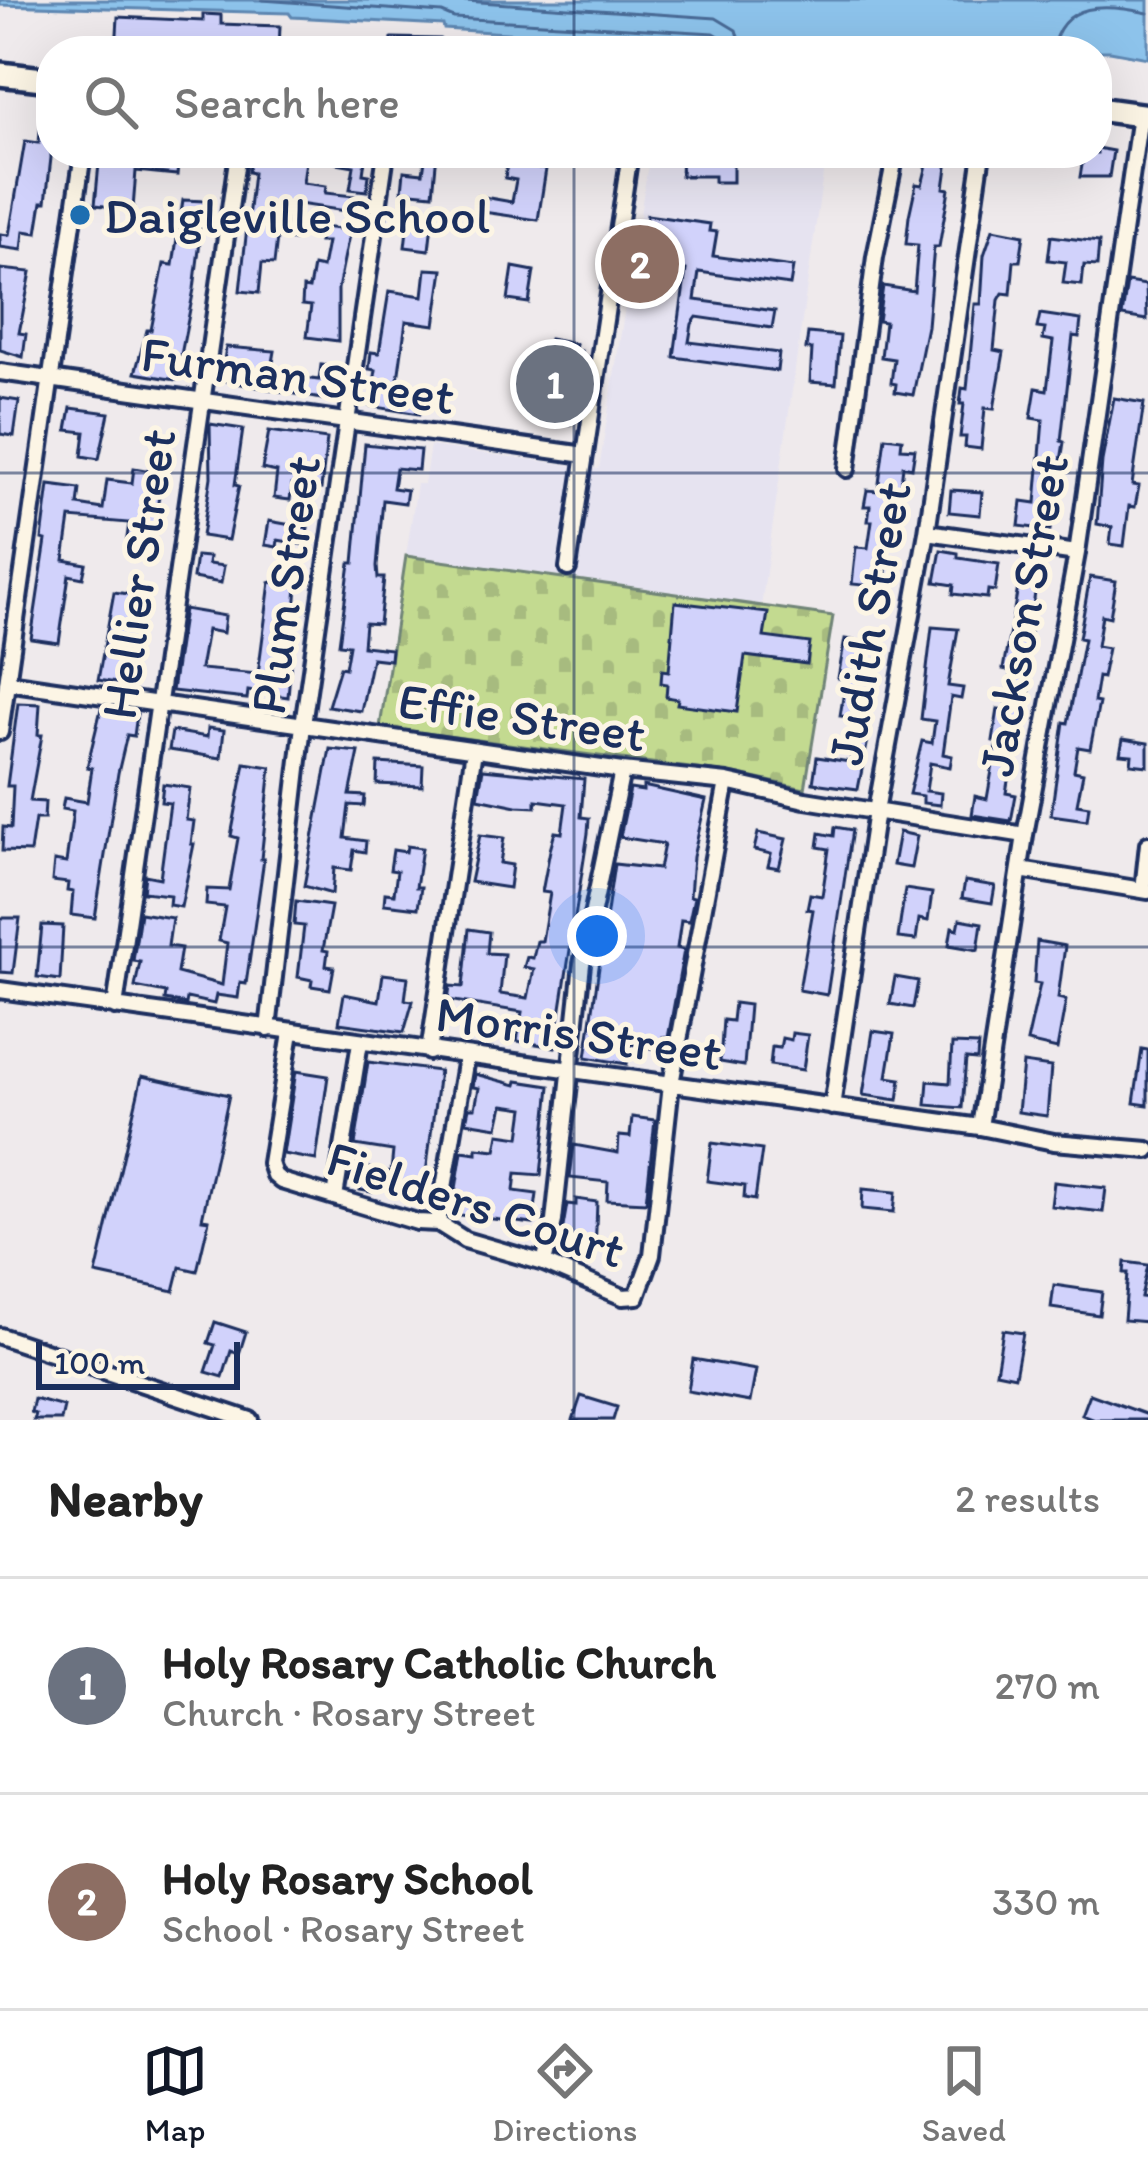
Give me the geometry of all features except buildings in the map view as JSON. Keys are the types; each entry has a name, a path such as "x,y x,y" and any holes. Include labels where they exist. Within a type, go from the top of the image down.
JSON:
{"main road":[{"path":"0,74 36,78"},
{"path":"1112,111 1144,115"}],"street":[{"name":"Jackson Street","path":"980,1127 1024,835 1077,553 1144,115"},
{"path":"0,732 81,168"},
{"name":"Hellier Street","path":"115,1007 236,168"},
{"name":"Plum Street","path":"268,1029 303,725 384,168"},
{"path":"568,568 628,168"},
{"path":"847,469 875,257 893,168"},
{"name":"Judith Street","path":"832,1107 876,811 927,532 980,168"},
{"name":"Furman Street","path":"0,372 585,455"},
{"path":"927,532 1077,553"},
{"name":"Effie Street","path":"7,682 622,772 727,782 1024,835"},
{"path":"428,1052 474,750"},
{"path":"544,1263 554,1221 582,964 622,772"},
{"name":"Fielders Court","path":"292,1032 270,1163 281,1181 417,1222 438,1223 466,1240 544,1263 623,1297 637,1297 652,1255 670,1084 727,782"},
{"path":"1020,870 1145,890 1148,844"},
{"name":"Morris Street","path":"0,990 980,1127 1054,1142 1148,1150"},
{"path":"335,1197 360,1042"},
{"path":"438,1223 466,1058"},
{"path":"0,1336 247,1420"}],"shaded area":[{"path":"648,168 824,168 761,607 406,556 417,484 424,484 430,446 599,469"}],"green space":[{"path":"406,556 833,616 805,789 735,774 380,727"}],"water":[{"path":"0,0 1148,0 1148,58 1112,51 1112,36 552,36 292,17 289,13 0,5"}],"place":[{"name":"Daigleville School","path":"80,215"},
{"name":"Holy Rosary School","path":"640,264"},
{"name":"Holy Rosary Catholic Church","path":"555,384"}]}
